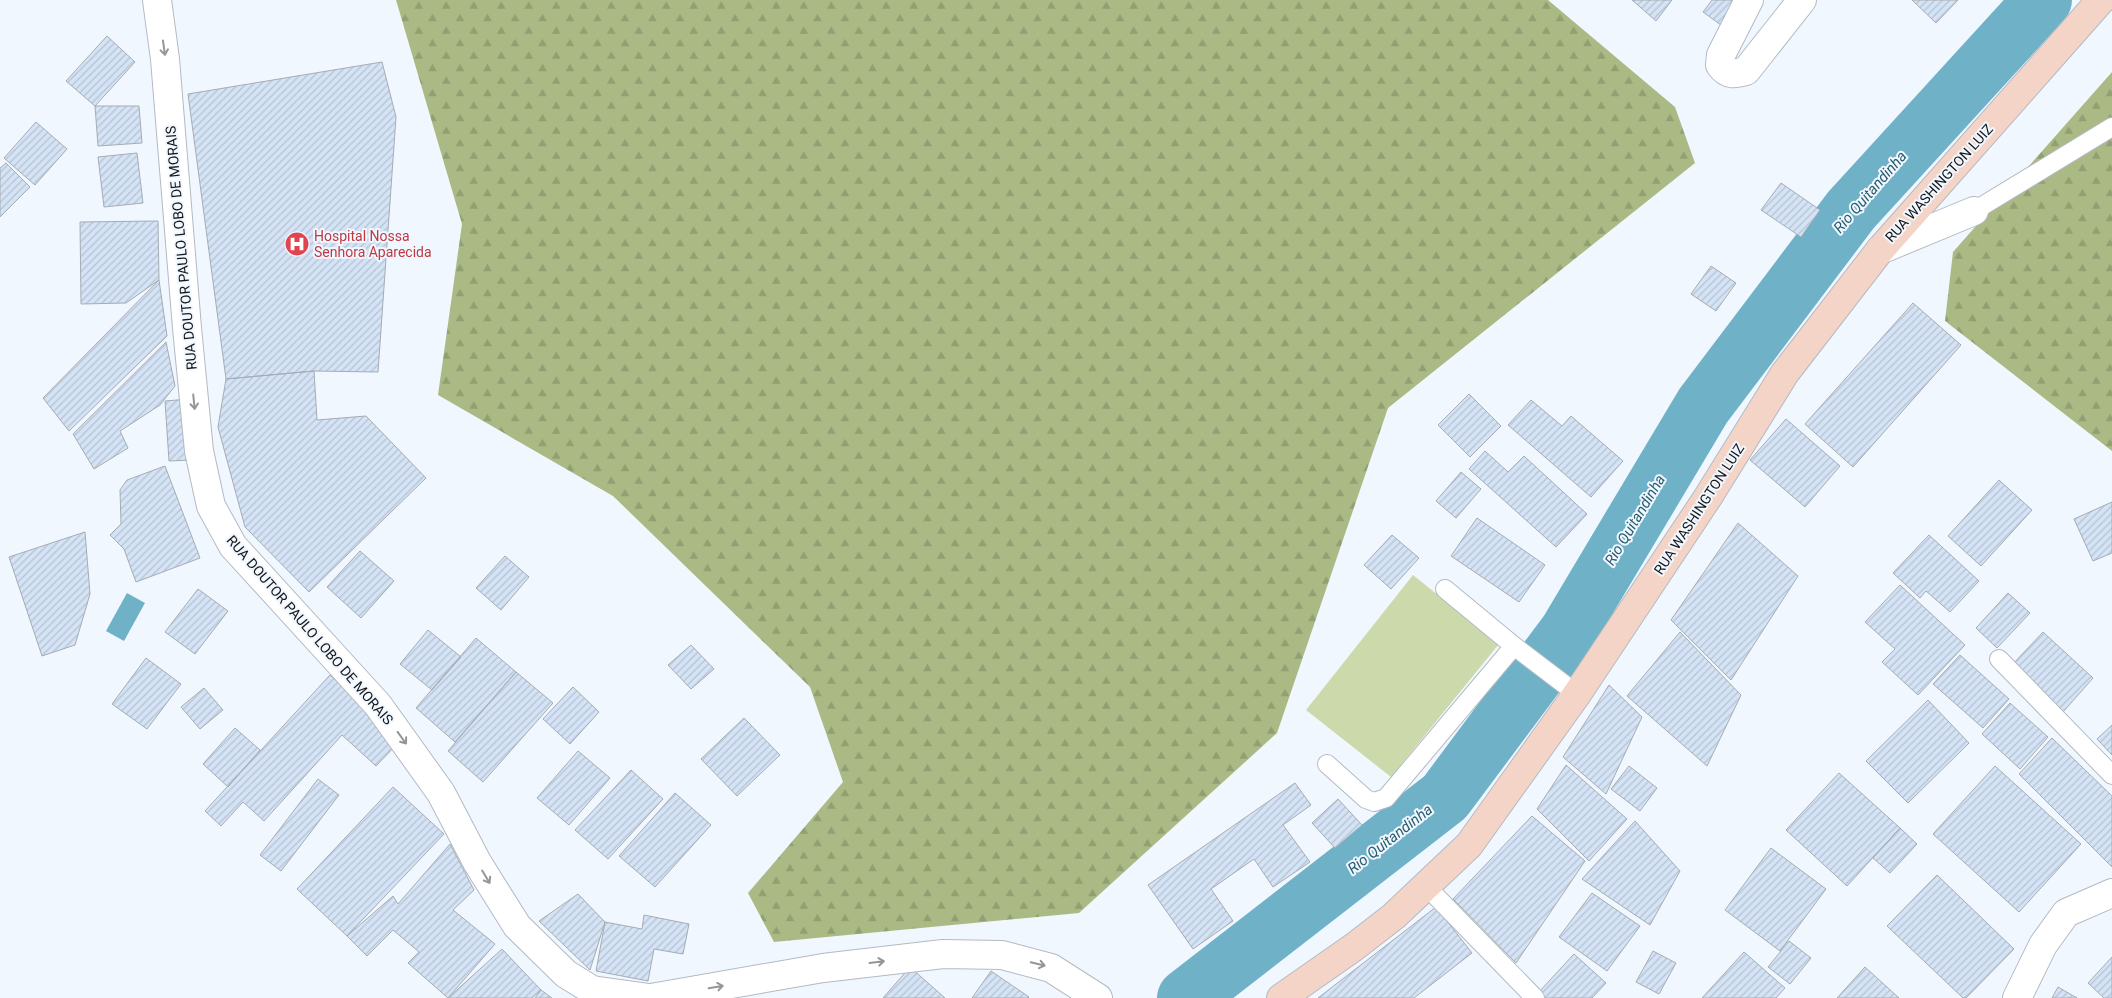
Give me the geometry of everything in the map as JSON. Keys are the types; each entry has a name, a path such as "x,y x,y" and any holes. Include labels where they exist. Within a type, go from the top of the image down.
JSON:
{"main road":[{"name":"RUA WASHINGTON LUIZ","path":"1281,998 1354,947 1394,916 1469,845 1577,694 1708,497 1785,373 1880,250 2101,0"}],"street":[{"name":"RUA DOUTOR PAULO LOBO DE MORAIS","path":"157,0 165,59 186,328 199,451 210,506 233,546 378,705 441,793 477,862 517,926 566,974 592,990 650,998 823,968 943,954 1002,956 1051,968 1098,998"},
{"path":"1749,0 1721,55 1720,65 1725,71 1733,74 1746,71 1802,0"},
{"path":"1880,250 1974,211"},
{"path":"2017,998 2043,945 2066,913 2112,893"}],"lane":[{"path":"1974,211 2112,127"},
{"path":"1444,589 1577,694"},
{"path":"1327,764 1366,799 1374,802 1386,798 1514,646"},
{"path":"1999,659 2112,775"},
{"path":"1426,886 1535,998"}],"green space":[{"path":"396,0 1548,0 1675,107 1695,163 1388,408 1277,733 1079,913 774,942 748,893 843,782 810,687 613,496 438,395 462,224"},
{"path":"2112,72 2112,451 1945,321 1953,252"},
{"path":"1413,575 1499,644 1391,777 1306,710"}],"water":[{"path":"127,593 145,603 124,641 106,631"}],"building":[{"path":"1632,0 1672,0 1656,21"},
{"path":"1712,0 1746,0 1725,28 1703,12"},
{"path":"1912,0 1958,0 1936,23"},
{"path":"107,36 135,62 95,106 66,81"},
{"name":"Hospital Nossa Senhora Aparecida","path":"382,62 396,117 378,372 314,371 226,379 188,94"},
{"path":"95,106 139,106 142,143 98,146"},
{"path":"36,122 67,149 35,185 4,158"},
{"path":"137,153 143,203 104,207 98,157"},
{"path":"6,163 30,187 0,217 0,168"},
{"path":"1781,183 1820,210 1801,237 1761,210"},
{"path":"158,221 159,280 126,303 81,304 80,222"},
{"path":"1711,266 1736,283 1716,311 1691,294"},
{"path":"159,280 167,336 69,431 43,398"},
{"path":"1913,303 1961,345 1853,467 1805,424"},
{"path":"166,342 175,386 160,405 120,431 128,448 94,469 73,434"},
{"path":"314,371 317,420 366,416 426,478 309,592 245,527 218,427 226,379"},
{"path":"1469,394 1501,426 1470,457 1438,425"},
{"path":"189,399 193,460 169,461 165,401"},
{"path":"1531,400 1562,426 1571,416 1623,461 1591,497 1508,425"},
{"path":"1786,419 1840,466 1805,507 1750,460"},
{"path":"1485,451 1508,472 1524,456 1587,514 1556,547 1469,469"},
{"path":"165,466 200,558 136,582 124,549 110,535 121,524 120,490 127,480"},
{"path":"1461,472 1481,489 1456,518 1436,501"},
{"path":"1999,480 2032,510 1981,566 1948,536"},
{"path":"2112,502 2112,553 2093,561 2074,519"},
{"path":"1477,518 1545,565 1519,602 1451,556"},
{"path":"1738,523 1798,576 1731,680 1671,620"},
{"path":"85,532 90,594 75,645 42,656 9,557"},
{"path":"1392,535 1419,558 1391,589 1364,565"},
{"path":"1929,535 1979,581 1950,612 1926,591 1920,598 1893,573"},
{"path":"360,551 394,581 361,618 327,587"},
{"path":"505,556 529,577 501,610 476,588"},
{"path":"1900,585 1965,645 1918,695 1882,662 1895,649 1865,622"},
{"path":"198,589 228,611 195,654 165,632"},
{"path":"2008,593 2030,613 1997,648 1976,628"},
{"path":"428,630 461,657 432,690 400,664"},
{"path":"1680,632 1741,695 1707,766 1627,696"},
{"path":"2043,632 2093,678 2063,712 2012,665"},
{"path":"476,638 516,672 455,742 416,708"},
{"path":"691,645 714,669 691,689 668,665"},
{"path":"1960,655 2009,699 1983,728 1933,684"},
{"path":"146,658 181,684 147,729 112,704"},
{"path":"516,672 553,703 483,782 448,751"},
{"path":"330,675 401,740 376,766 342,735 264,821 243,802 221,826 205,811"},
{"path":"1609,685 1642,717 1606,794 1563,757"},
{"path":"573,687 599,712 570,744 543,719"},
{"path":"204,688 223,710 200,729 181,707"},
{"path":"1928,700 1969,743 1908,803 1866,761"},
{"path":"2010,703 2048,737 2020,769 1982,734"},
{"path":"744,718 780,755 737,796 701,759"},
{"path":"2112,725 2112,755 2097,739"},
{"path":"235,728 260,750 228,787 203,764"},
{"path":"2052,738 2112,796 2112,867 2019,774"},
{"path":"578,751 610,778 569,825 537,798"},
{"path":"1566,765 1627,819 1589,861 1537,809"},
{"path":"1629,766 1657,788 1640,811 1611,789"},
{"path":"1995,766 2081,844 2019,912 1933,834"},
{"path":"631,770 663,799 608,859 575,830"},
{"path":"1839,773 1900,828 1847,886 1786,830"},
{"path":"318,779 339,795 281,871 260,855"},
{"path":"1295,783 1311,805 1283,825 1310,862 1273,887 1254,859 1211,889 1233,921 1193,949 1148,885"},
{"path":"393,787 444,834 347,936 297,889"},
{"path":"675,793 711,825 655,887 619,856"},
{"path":"1338,799 1362,825 1335,848 1312,823"},
{"path":"1532,816 1585,861 1516,963 1453,899"},
{"path":"1635,821 1680,871 1650,925 1582,879"},
{"path":"1900,828 1917,844 1890,873 1873,858"},
{"path":"450,844 474,890 453,910 495,944 448,998 408,963 419,952 393,930 367,956 347,936 393,896 398,904"},
{"path":"1771,848 1826,889 1780,951 1725,910"},
{"path":"1937,875 2014,949 1966,998 1963,998 1887,926"},
{"path":"1592,893 1640,926 1607,971 1559,937"},
{"path":"578,894 605,922 590,970 539,921"},
{"path":"1436,907 1472,953 1414,998 1318,998"},
{"path":"644,915 689,924 683,954 654,949 648,981 596,971 605,922 642,929"},
{"path":"1789,941 1811,958 1790,984 1768,967"},
{"path":"502,949 541,990 532,998 448,998"},
{"path":"1653,951 1676,963 1659,994 1636,982"},
{"path":"1744,952 1785,988 1776,998 1702,998"},
{"path":"1574,954 1606,983 1592,998 1543,998 1538,993"},
{"path":"2112,957 2112,998 2104,998 2088,983"},
{"path":"910,967 945,998 883,998"},
{"path":"1865,967 1899,998 1837,998"},
{"path":"991,971 1029,997 972,998"},
{"path":"2058,987 2077,998 2052,998"},
{"path":"541,990 552,998 535,998"}],"waterway":[{"name":"Rio Quitandinha","path":"1186,998 1445,797 1568,632 1703,406 1851,210 2043,0"}],"place":[{"name":"Hospital Nossa Senhora Aparecida","path":"297,244"}]}
